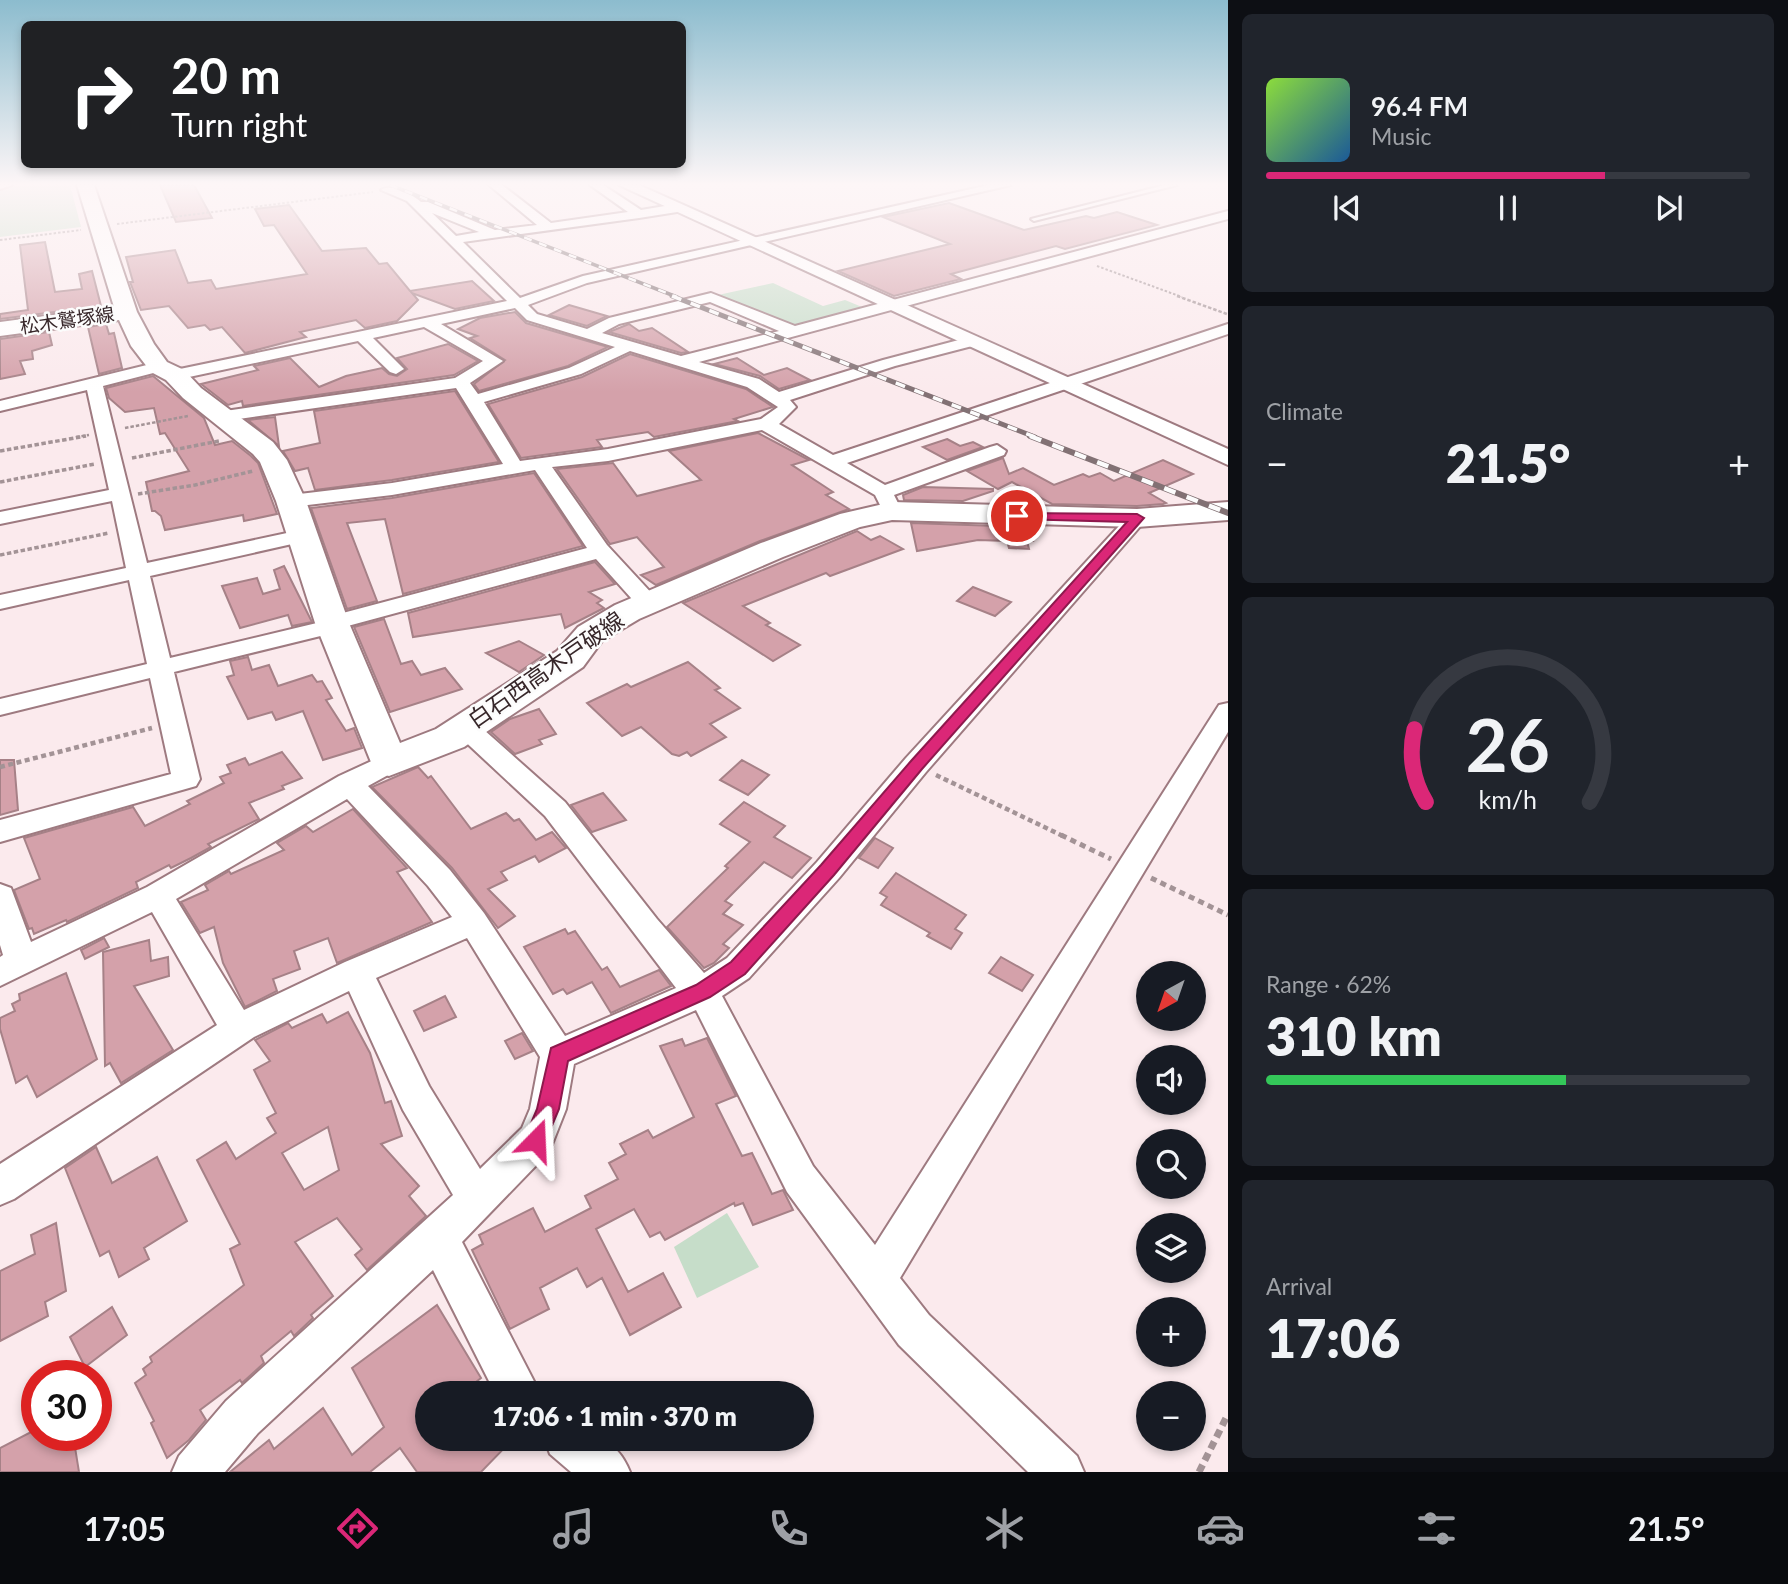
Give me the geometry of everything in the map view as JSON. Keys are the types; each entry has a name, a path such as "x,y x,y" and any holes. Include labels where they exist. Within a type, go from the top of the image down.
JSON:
{"main road":[{"name":"松木鷲塚線","path":"0,329 126,312 106,254"},
{"path":"126,312 143,346 167,371 264,448 275,465 291,501 332,625 389,762"},
{"name":"白石西高木戸破線","path":"389,762 450,738 466,728 570,659 590,634 627,612 772,550 851,520 888,501 1137,518 1228,511"}],"street":[{"path":"291,501 392,489 608,455 744,426 767,425 780,417 787,407 778,398 753,383 532,317 467,254"},
{"path":"0,405 94,383 519,303 583,280 699,254"},
{"path":"776,254 1228,458"},
{"path":"682,361 1082,254"},
{"path":"590,333 614,321 711,297 793,331"},
{"path":"225,416 460,382 495,361 426,322"},
{"path":"832,462 1228,329"},
{"path":"360,335 396,369"},
{"path":"778,398 890,363 970,342"},
{"path":"474,400 575,371 631,345"},
{"path":"460,382 515,468"},
{"path":"0,831 186,779 162,666 137,573 94,383"},
{"path":"767,425 832,462 888,501 998,451"},
{"path":"540,464 601,551 648,603"},
{"path":"0,518 119,495"},
{"path":"558,1055 703,991 738,968 828,870 916,765 1137,518"},
{"path":"0,602 301,536"},
{"path":"0,707 332,625 601,551"},
{"path":"876,1280 1228,711"},
{"path":"466,728 555,809 646,928 691,982 703,991 800,1179 914,1330 1061,1472"},
{"path":"0,896 11,967 158,895 389,762"},
{"path":"195,1472 242,1417 438,1238 536,1140 548,1109 558,1055 473,922 439,878 349,783"},
{"path":"158,895 238,1030"},
{"path":"0,1186 238,1030 357,972 473,922"},
{"path":"357,972 416,1098 477,1199"},
{"path":"438,1238 512,1381"},
{"path":"582,1451 607,1472"}],"path":[{"path":"1070,257 1228,314"},
{"path":"119,495 195,485 275,465"},
{"path":"0,555 127,530"},
{"path":"0,767 173,722"},
{"path":"916,765 1228,915"},
{"path":"1199,1472 1228,1414"}],"green space":[{"path":"773,283 823,306 845,300 862,307 790,326 724,301 718,295"},
{"path":"727,1213 759,1267 697,1298 674,1247"}],"building":[{"path":"21,254 47,254 55,292 82,289 79,274 92,271 101,306 0,319 0,314 28,310"},
{"path":"176,254 188,283 211,280 216,289 307,274 293,254 371,254 379,264 387,263 410,291 472,281 494,301 455,309 412,293 418,300 397,321 365,328 356,320 300,332 306,337 245,353 222,327 210,330 205,325 188,328 169,306 141,310 130,282 133,282 126,257"},
{"path":"910,254 1027,254 951,274 961,279 894,296 838,271"},
{"path":"569,305 607,316 587,326 549,315"},
{"path":"515,312 526,323 608,347 568,366 479,391 474,384 505,360 470,338 477,336 458,329 480,318"},
{"path":"106,324 109,334 114,333 122,368 99,374 88,327"},
{"path":"629,324 639,331 652,328 688,352 681,353 609,332"},
{"path":"49,332 52,345 32,351 33,359 20,361 25,374 0,379 0,339"},
{"path":"448,344 478,361 454,375 243,406 242,401 228,405 201,384 258,370 254,366 290,358 319,387 346,376 382,368 397,376 407,369 397,358"},
{"path":"630,354 746,389 773,407 734,419 738,421 654,437 648,432 597,440 602,447 521,458 488,404 582,377"},
{"path":"737,358 764,375 787,368 810,380 779,389 760,376 714,364"},
{"path":"153,376 204,418 215,445 232,441 258,463 277,514 244,521 243,515 165,530 161,516 152,511 146,482 189,471 165,433 160,434 154,408 125,412 109,398 106,388"},
{"path":"455,391 499,462 315,490 308,468 295,471 283,451 320,443 314,411"},
{"path":"275,417 279,446 248,420"},
{"path":"758,433 809,460 792,465 833,492 826,495 849,509 760,541 656,585 641,575 664,567 637,537 610,544 557,469 613,463 637,496 701,480 669,451"},
{"path":"947,439 960,446 973,442 983,447 947,460 923,447"},
{"path":"1003,458 1009,474 1023,468 1054,485 1083,474 1089,477 1100,473 1114,481 1163,460 1193,474 1149,493 1166,503 1163,504 1052,504 1012,482 998,489 967,471"},
{"path":"534,473 583,546 403,594 385,519 347,523 377,601 347,609 311,508 392,498"},
{"path":"923,487 993,491 963,501 904,500 903,495"},
{"path":"911,523 1028,527 1033,541 1027,541 1029,549 1009,548 1007,541 978,540 917,551"},
{"path":"857,531 871,540 880,536 903,549 830,576 826,573 743,606 770,623 766,625 800,645 773,661 683,603"},
{"path":"595,562 615,584 589,592 602,600 597,603 604,608 565,628 561,614 413,637 408,613"},
{"path":"284,566 312,622 292,626 288,615 240,628 222,586 257,578 263,594 280,589 274,570"},
{"path":"973,587 1011,602 995,616 957,601"},
{"path":"384,619 401,664 412,661 421,675 445,668 462,689 390,712 354,627"},
{"path":"519,641 544,655 519,672 486,653"},
{"path":"248,657 252,670 269,665 278,686 312,675 317,682 322,681 332,698 326,700 346,731 354,728 362,748 323,760 303,711 276,720 272,712 248,719 227,677 234,675 230,661"},
{"path":"688,662 720,688 715,690 740,708 710,724 726,737 691,756 687,752 679,756 672,754 641,727 622,736 587,703 627,684 631,687"},
{"path":"539,709 556,734 539,740 542,744 515,754 491,732 510,719"},
{"path":"282,752 302,778 282,786 284,789 249,803 259,819 208,844 211,847 191,858 171,868 169,865 136,882 138,888 67,922 66,920 34,934 32,928 29,929 14,890 40,879 24,838 133,807 145,826 190,804 187,801 224,783 220,777 231,773 227,765 245,758 249,765"},
{"path":"0,760 14,760 18,810 0,815"},
{"path":"742,760 769,775 748,795 720,780"},
{"path":"418,767 428,778 431,776 471,829 506,813 514,821 519,819 536,840 552,832 566,848 539,862 535,856 501,872 507,880 488,889 515,916 498,928 452,868 372,787"},
{"path":"603,793 626,820 592,832 571,805"},
{"path":"744,802 785,826 774,837 811,858 792,878 764,862 725,901 732,905 723,914 743,925 723,944 729,948 714,963 704,968 667,927 728,868 725,866 750,842 720,824"},
{"path":"353,809 407,868 397,872 432,922 337,963 328,938 294,951 300,969 273,979 277,991 245,1007 223,963 214,927 200,933 181,902 208,890 205,885 229,871 231,874 284,850 277,843 306,826 313,832"},
{"path":"875,838 893,848 878,868 859,858"},
{"path":"896,873 966,915 955,929 962,933 951,949 927,936 930,933 881,905 887,897 880,893"},
{"path":"565,929 568,934 575,931 602,970 607,967 620,987 659,970 671,986 611,1013 592,982 567,994 563,989 553,994 524,947"},
{"path":"104,938 109,947 85,959 81,950"},
{"path":"149,940 151,961 168,957 169,976 134,986 173,1050 121,1083 110,1063 105,1066 103,952"},
{"path":"1001,957 1033,975 1022,991 989,973"},
{"path":"66,973 97,1059 37,1097 27,1076 16,1083 0,1029 0,1018 15,1011 12,1004 20,1000 19,994"},
{"path":"445,996 456,1017 424,1031 414,1011"},
{"path":"348,1012 370,1053 385,1103 391,1101 402,1136 381,1144 419,1186 409,1196 426,1216 367,1270 355,1255 362,1249 337,1218 295,1242 333,1296 311,1315 313,1318 294,1336 291,1331 261,1356 264,1363 242,1383 240,1380 200,1410 206,1420 189,1440 167,1458 151,1423 154,1421 135,1383 146,1375 143,1369 152,1362 150,1357 244,1285 230,1249 240,1244 197,1160 226,1142 236,1159 276,1133 267,1118 276,1113 254,1070 270,1061 255,1040 288,1023 292,1028 322,1014 327,1023","holes":["328,1127 339,1170 304,1190 282,1153"]},
{"path":"522,1033 533,1051 515,1059 505,1041"},
{"path":"707,1038 736,1096 716,1104 742,1156 752,1153 772,1194 783,1190 793,1210 753,1225 743,1203 735,1206 734,1203 665,1240 660,1232 650,1237 634,1209 596,1229 628,1292 663,1273 681,1307 630,1335 602,1278 587,1287 577,1268 540,1288 549,1309 510,1329 472,1250 483,1244 479,1235 533,1208 545,1232 591,1208 585,1196 618,1179 609,1163 626,1154 620,1144 648,1130 653,1138 694,1117 660,1046 682,1039 685,1046"},
{"path":"96,1147 112,1183 157,1157 187,1221 144,1248 149,1259 119,1277 109,1251 100,1256 65,1168"},
{"path":"56,1223 66,1291 45,1302 48,1316 0,1341 0,1271 35,1254 31,1235"},
{"path":"437,1305 481,1378 477,1381 415,1381 415,1451 501,1451 481,1472 417,1472 400,1448 370,1472 230,1472 269,1440 274,1449 323,1408 352,1455 384,1427 352,1368"},
{"path":"112,1307 127,1335 94,1360 82,1360 70,1337"},
{"path":"21,1437 21,1451 76,1451 79,1472 0,1472 0,1448"}],"railway":[{"path":"566,254 677,297"},
{"path":"672,296 1035,437"},
{"path":"1030,436 1228,513"}],"route":[{"path":"536,1140 548,1109 558,1055 703,991 738,968 828,870 916,765 1137,518 1017,516"}]}
